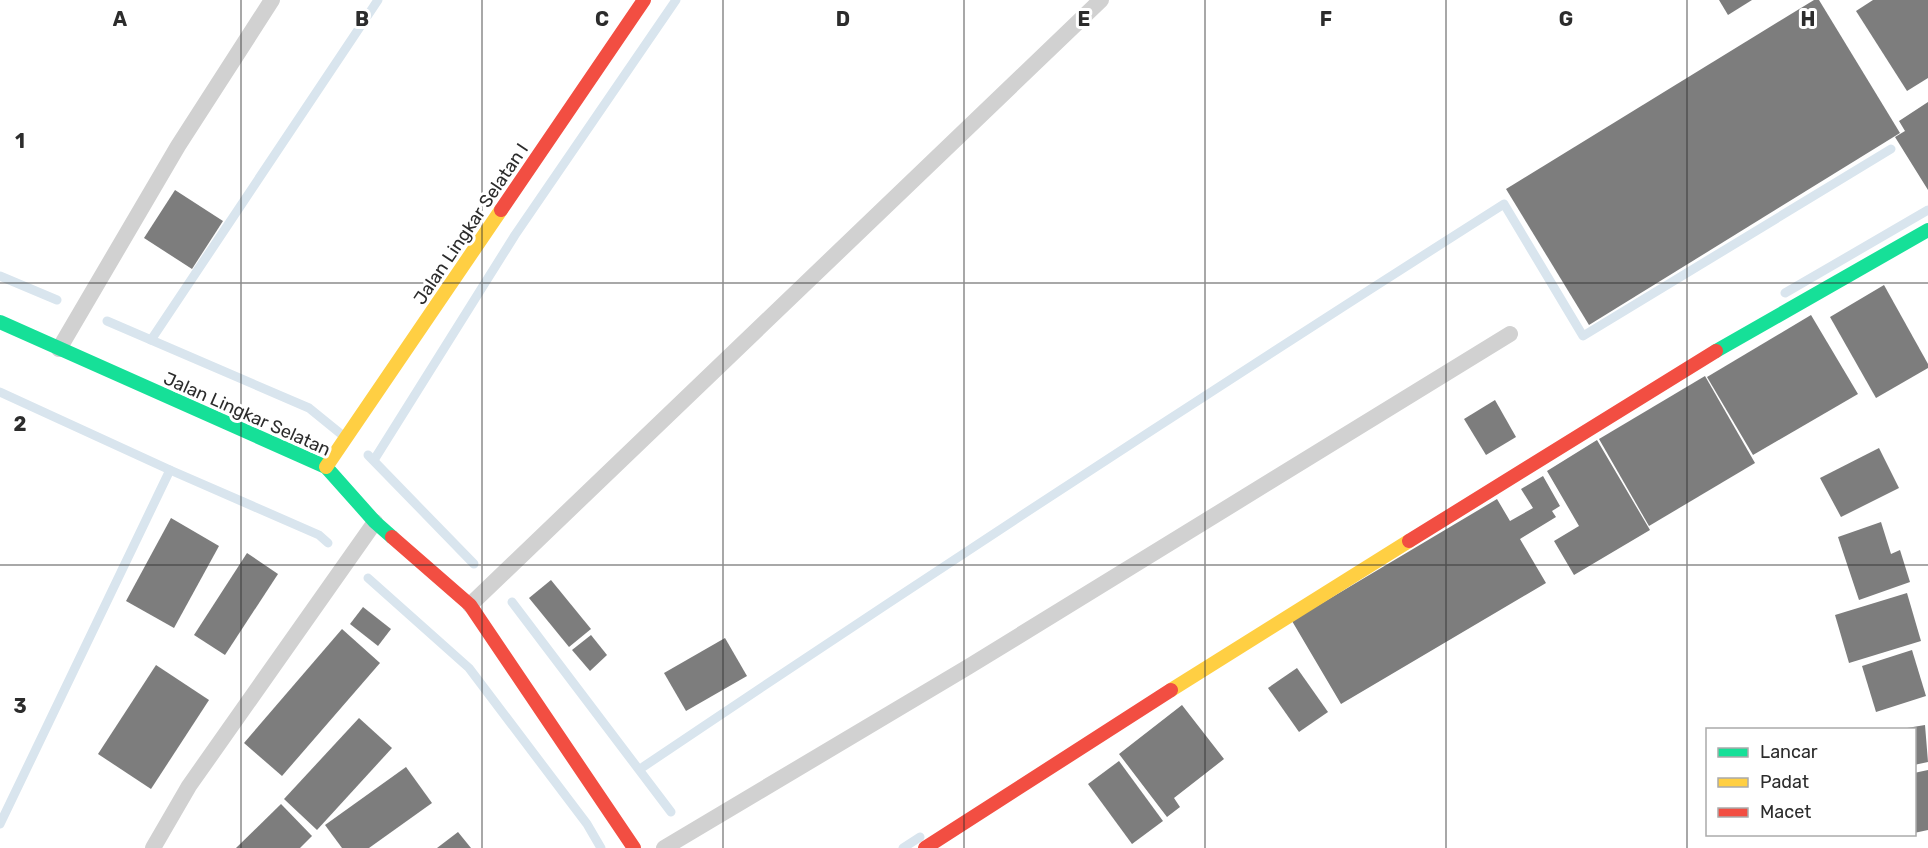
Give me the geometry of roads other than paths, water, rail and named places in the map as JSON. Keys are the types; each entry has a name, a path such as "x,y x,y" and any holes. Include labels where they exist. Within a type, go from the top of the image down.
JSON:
{"main road":[{"name":"Jalan Lingkar Selatan I","path":"326,468 644,0"},
{"path":"925,848 1088,741 1691,366 1928,230"},
{"name":"Jalan Lingkar Selatan","path":"0,322 326,468 375,522 470,606 634,848"}],"lane":[{"path":"59,350 178,146 272,0"},
{"path":"470,606 1101,0"},
{"path":"664,848 968,667 1510,334"},
{"path":"153,848 189,786 375,522"}],"waterway":[{"path":"151,340 378,0"},
{"path":"374,460 515,235 676,0"},
{"path":"640,769 1070,484 1504,204 1583,336 1891,149"},
{"path":"1785,293 1928,210"},
{"path":"0,276 57,300"},
{"path":"107,321 309,408 341,434"},
{"path":"0,392 170,470 0,824"},
{"path":"368,455 474,564"},
{"path":"170,470 319,535 328,543"},
{"path":"368,578 469,668 587,824 601,848"},
{"path":"512,602 671,812"},
{"path":"903,848 920,837"}]}
